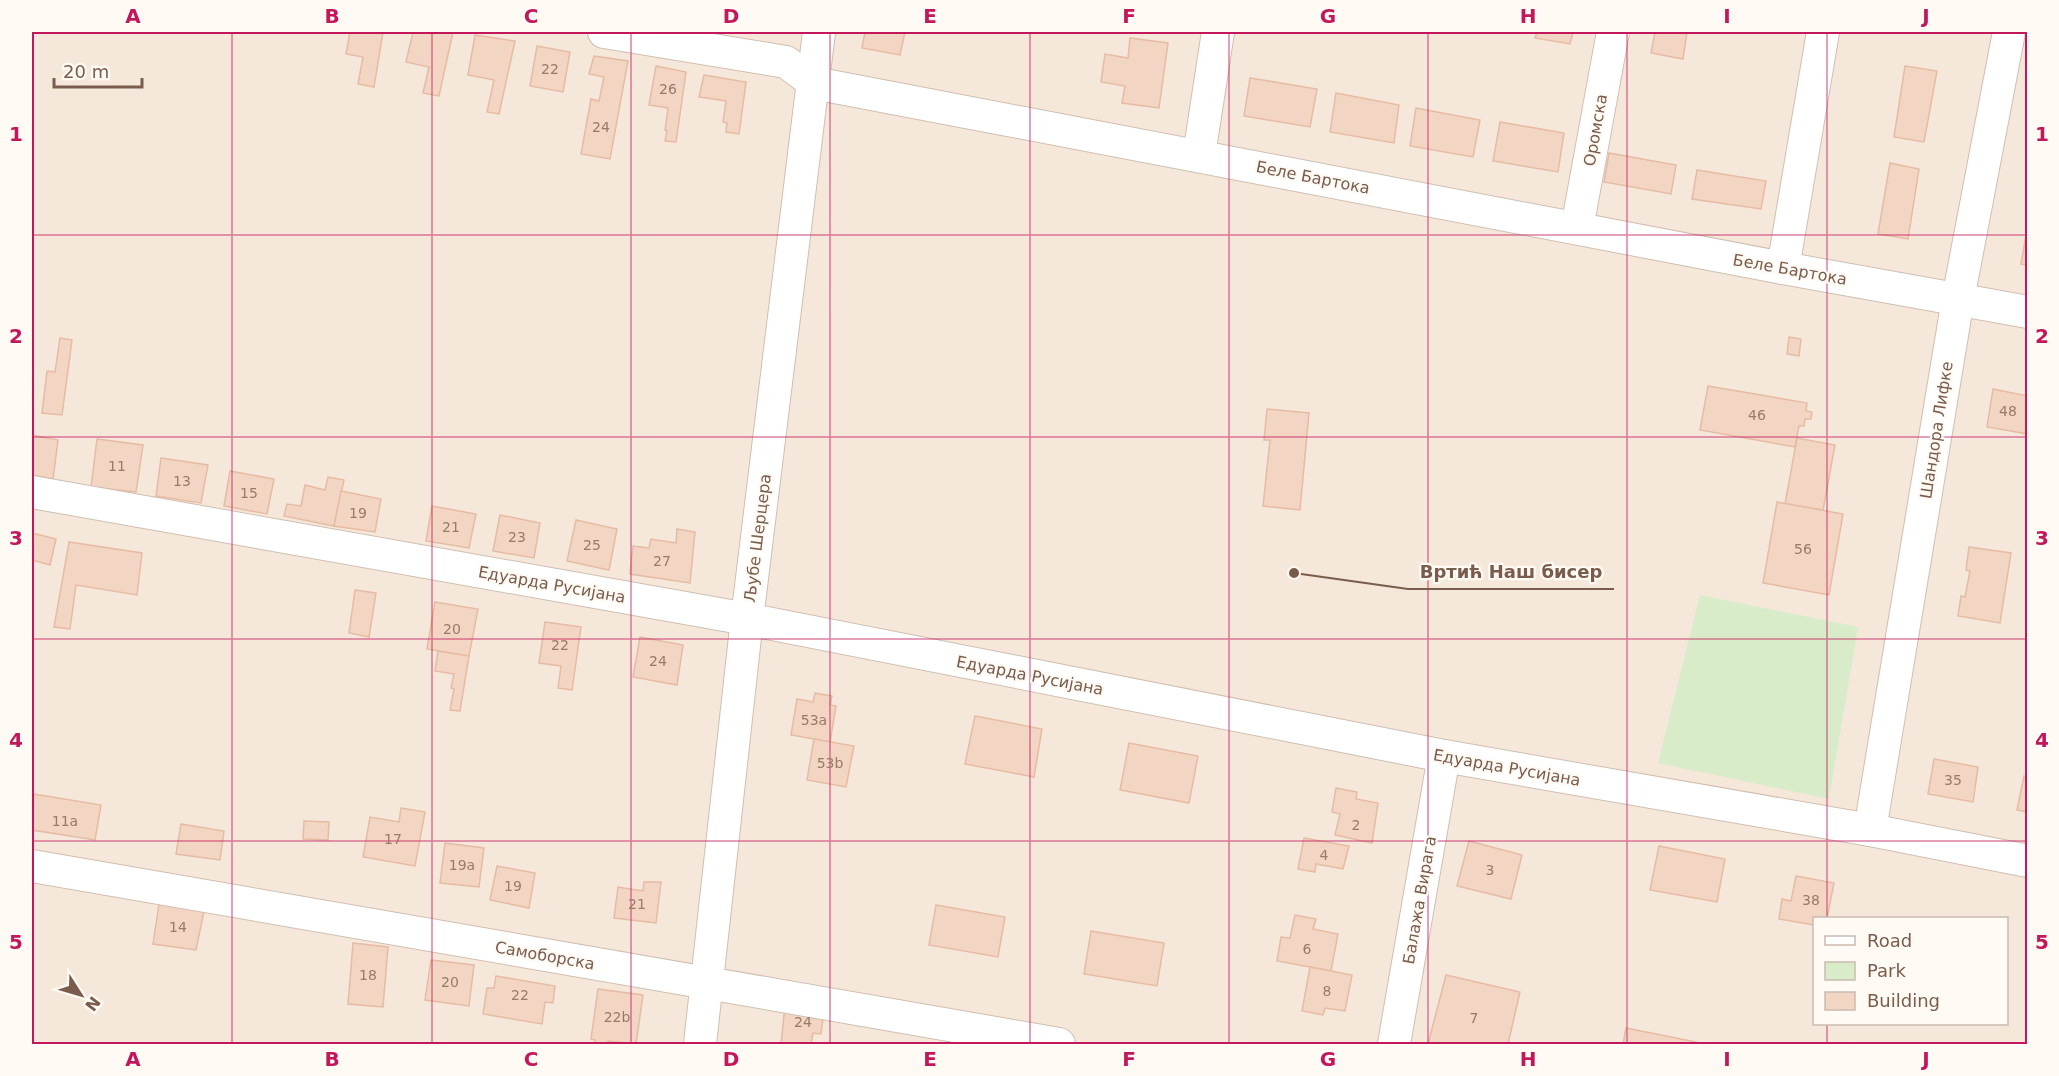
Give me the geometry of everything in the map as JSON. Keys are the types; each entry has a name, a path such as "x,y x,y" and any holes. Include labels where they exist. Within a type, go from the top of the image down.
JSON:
{"street":[{"name":"Беле Бартока","path":"604,32 786,62 814,83 1783,268 2028,312"},
{"name":"Љубе Шерцера","path":"700,1044 747,619 819,32"},
{"path":"1199,155 1218,32"},
{"name":"Оромска","path":"1577,228 1613,32"},
{"path":"1783,268 1822,32"},
{"name":"Шандора Лифке","path":"1870,830 1958,299 2009,32"},
{"name":"Едуарда Русијана","path":"32,492 747,619 1444,756 1870,830 2028,861"},
{"name":"Балажа Вирага","path":"1394,1044 1444,756"},
{"name":"Самоборска","path":"32,866 1059,1044"}],"shaded area":[{"path":"32,32 2027,32 2027,1044 32,1044"}],"green space":[{"path":"1700,595 1858,627 1829,799 1658,763"}],"building":[{"path":"350,32 383,32 374,87 358,84 363,57 346,54"},
{"path":"413,32 453,32 439,96 423,93 429,67 406,62"},
{"path":"865,32 905,32 900,55 862,48"},
{"path":"1537,32 1573,32 1570,44 1535,38"},
{"path":"1655,32 1687,32 1683,59 1651,53"},
{"path":"475,35 515,41 499,114 487,112 494,80 468,75"},
{"path":"1130,38 1168,43 1159,108 1122,103 1125,86 1101,82 1105,54 1128,58"},
{"path":"537,46 570,52 563,92 530,86"},
{"path":"594,56 628,61 610,159 581,154 591,99 599,101 604,77 589,74"},
{"path":"656,66 686,72 676,142 665,141 668,108 649,105"},
{"path":"1905,66 1937,71 1924,142 1894,137"},
{"path":"704,75 746,82 739,134 726,132 727,123 723,122 726,101 699,97"},
{"path":"1250,78 1317,89 1310,127 1244,116"},
{"path":"1336,93 1399,105 1394,143 1330,132"},
{"path":"1416,108 1480,120 1473,157 1410,146"},
{"path":"1500,122 1564,133 1558,172 1493,161"},
{"path":"1609,153 1676,165 1671,194 1604,182"},
{"path":"1890,163 1919,169 1908,239 1878,234"},
{"path":"1697,170 1766,181 1761,209 1692,199"},
{"path":"2028,224 2028,265 2021,264"},
{"path":"1789,337 1801,339 1799,356 1787,354"},
{"path":"60,338 72,340 62,415 42,413 47,371 55,372"},
{"path":"1708,386 1807,403 1806,411 1812,412 1811,419 1805,419 1804,426 1799,426 1795,447 1700,430"},
{"path":"1993,389 2028,396 2028,434 1987,427"},
{"path":"1267,409 1309,413 1300,510 1263,506 1270,440 1264,440"},
{"path":"32,435 58,440 53,479 32,475"},
{"path":"1797,438 1835,445 1823,510 1785,504"},
{"path":"97,439 143,445 136,492 91,487"},
{"path":"161,458 208,465 201,503 156,496"},
{"path":"230,471 274,479 267,514 224,506"},
{"path":"328,477 344,480 334,526 284,516 287,504 301,506 305,485 325,490"},
{"path":"341,491 381,499 375,532 334,526"},
{"path":"1777,502 1843,514 1829,595 1763,583"},
{"path":"432,506 476,514 469,548 426,541"},
{"path":"500,515 540,523 534,558 493,551"},
{"path":"576,520 617,529 609,570 567,561"},
{"path":"677,529 695,532 690,583 630,574 633,546 649,548 651,539 676,543"},
{"path":"32,533 56,539 50,565 32,560"},
{"path":"69,542 142,553 137,595 76,585 70,629 54,627"},
{"path":"1969,547 2011,553 2000,623 1958,616 1961,596 1965,597 1970,571 1966,570"},
{"path":"355,590 376,593 369,637 349,633"},
{"path":"435,602 478,609 469,656 427,649"},
{"path":"545,622 581,627 572,690 558,688 561,666 539,663"},
{"path":"640,637 683,645 677,685 633,677"},
{"path":"438,651 469,656 460,711 450,710 454,674 435,671"},
{"path":"815,693 832,696 830,705 836,706 830,742 791,735 797,699 813,702"},
{"path":"975,716 1042,729 1034,777 965,764"},
{"path":"814,739 854,746 846,787 807,780"},
{"path":"1129,743 1198,756 1189,803 1120,790"},
{"path":"1934,759 1978,767 1973,802 1928,794"},
{"path":"2024,776 2028,777 2028,812 2017,810"},
{"path":"1336,788 1357,792 1356,799 1378,803 1372,843 1335,835 1340,814 1332,812"},
{"path":"34,794 101,805 95,840 32,830"},
{"path":"401,808 425,812 415,866 363,857 370,817 399,822"},
{"path":"304,821 329,822 328,840 303,839"},
{"path":"181,824 224,831 220,860 176,854"},
{"path":"1304,838 1349,846 1343,869 1316,864 1315,872 1298,869"},
{"path":"1469,841 1522,855 1511,899 1457,886"},
{"path":"445,843 484,848 479,887 440,883"},
{"path":"1659,846 1725,859 1717,902 1650,890"},
{"path":"497,866 535,873 529,908 490,900"},
{"path":"1796,876 1834,883 1827,917 1813,917 1813,925 1779,919 1782,899 1791,901"},
{"path":"644,882 661,882 656,923 614,918 618,887 643,891"},
{"path":"159,904 204,911 196,950 153,944"},
{"path":"936,905 1005,917 998,957 929,945"},
{"path":"1295,915 1316,919 1313,929 1338,934 1331,971 1277,961 1281,937 1290,938"},
{"path":"1091,931 1164,943 1157,986 1084,974"},
{"path":"353,943 388,947 383,1007 348,1004"},
{"path":"431,960 474,965 469,1006 425,1000"},
{"path":"1310,967 1352,975 1345,1011 1325,1008 1323,1015 1302,1011"},
{"path":"1446,975 1520,992 1508,1044 1428,1044"},
{"path":"496,976 555,986 553,1003 545,1002 542,1024 483,1014 487,988 494,988"},
{"path":"598,989 643,995 636,1044 608,1041 607,1044 594,1044 595,1040 591,1039"},
{"path":"785,1006 824,1011 821,1034 813,1033 811,1044 781,1044"},
{"path":"1626,1028 1696,1042 1695,1044 1623,1044"}],"place":[{"name":"Вртић Наш бисер","path":"1294,573"}]}
